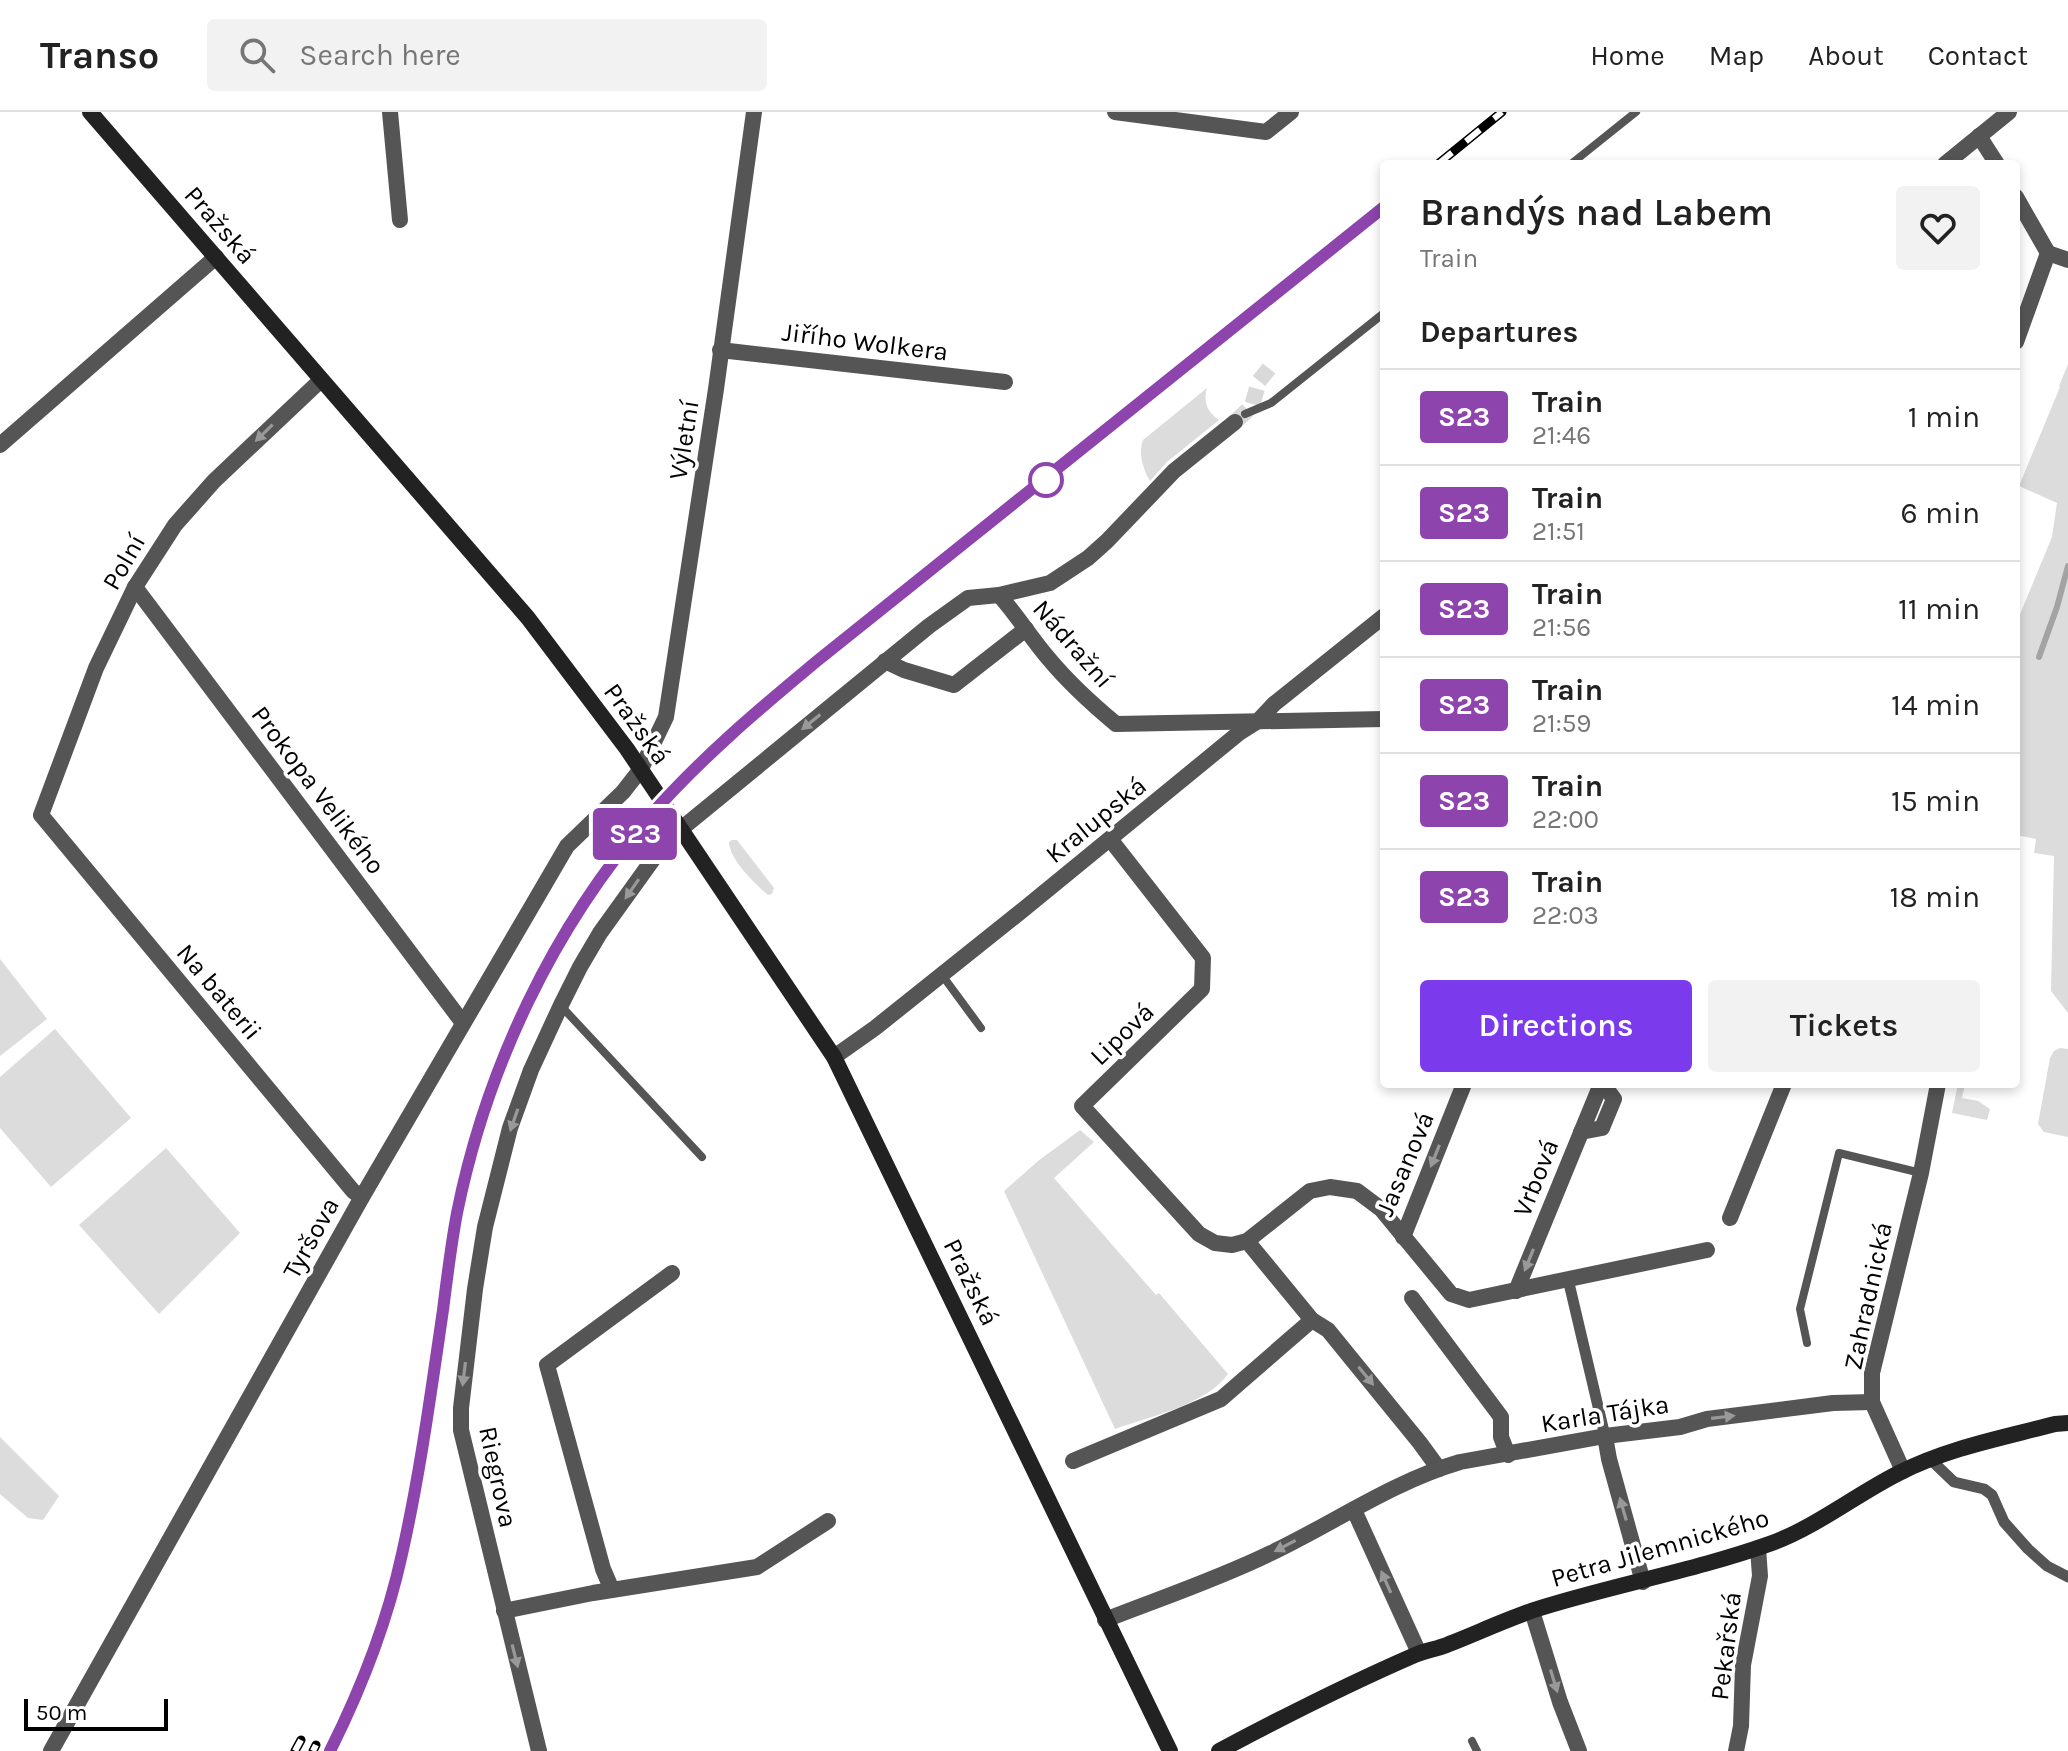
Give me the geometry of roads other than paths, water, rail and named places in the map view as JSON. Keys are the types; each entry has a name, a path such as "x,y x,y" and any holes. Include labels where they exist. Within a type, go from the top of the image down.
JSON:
{"main road":[{"name":"Pražská","path":"91,112 528,618 641,769 834,1057 1170,1751"},
{"name":"Petra Jilemnického","path":"1219,1751 1272,1722 1419,1653 1441,1648 1532,1611 1707,1564 1778,1541 1930,1459 2041,1427 2068,1423"}],"street":[{"path":"390,112 400,220"},
{"name":"Výletní","path":"641,769 666,717 754,112"},
{"path":"1115,112 1266,132 1291,112"},
{"path":"1950,160 2009,112"},
{"path":"1979,136 1994,160"},
{"path":"2020,204 2048,253 2068,260"},
{"path":"2020,331 2048,253"},
{"path":"0,445 216,257"},
{"name":"Jiřího Wolkera","path":"720,350 1005,382"},
{"name":"Polní","path":"41,815 96,668 135,587 175,525 214,481 321,380"},
{"name":"Nádražní","path":"681,829 885,661 968,598 999,595 1050,583 1088,558 1174,471 1240,418"},
{"name":"Prokopa Velikého","path":"135,587 463,1023"},
{"name":"Nádražní","path":"999,595 1048,659 1082,696 1116,724 1380,719"},
{"name":"Kralupská","path":"834,1057 875,1028 1239,733 1258,721 1274,704 1380,619"},
{"path":"885,661 954,685 1026,629"},
{"name":"Tyršova","path":"51,1751 362,1197 567,846 623,792 641,769"},
{"name":"Na baterii","path":"41,815 353,1191 362,1197"},
{"name":"Riegrova","path":"539,1751 461,1430 475,1289 485,1227 510,1128 531,1070 580,967 600,933 664,844 681,829"},
{"name":"Lipová","path":"1110,839 1203,958 1202,989 1082,1106 1199,1234 1215,1243 1232,1245 1247,1241"},
{"name":"Jasanová","path":"1403,1237 1462,1088"},
{"name":"Vrbová","path":"1516,1291 1600,1088"},
{"path":"1730,1218 1782,1088"},
{"name":"Zahradnická","path":"1903,1471 1872,1402 1872,1373 1921,1173 1937,1088"},
{"name":"Jasanová","path":"1247,1241 1310,1191 1330,1187 1357,1191 1381,1209 1403,1237"},
{"path":"1403,1237 1451,1294 1469,1300 1707,1250"},
{"path":"1247,1241 1312,1320 1328,1330 1439,1469"},
{"path":"612,1590 603,1569 547,1365 672,1273"},
{"path":"1568,1279 1609,1459 1643,1582"},
{"path":"1412,1298 1501,1417 1501,1437 1508,1455"},
{"path":"1073,1461 1221,1399 1312,1320"},
{"name":"Karla Tájka","path":"1105,1620 1214,1579 1272,1553 1371,1499 1460,1462 1605,1436 1680,1427 1707,1419 1833,1403 1872,1402"},
{"path":"1930,1459 1954,1482 1984,1489 1992,1495 2004,1522 2028,1549 2047,1566 2068,1577"},
{"path":"1354,1510 1419,1653"},
{"path":"504,1611 757,1567 828,1521"},
{"name":"Pekařská","path":"1736,1751 1741,1726 1743,1665 1760,1576 1758,1548"},
{"path":"1532,1611 1560,1702 1579,1751"}],"lane":[{"path":"1576,160 1636,112"},
{"path":"1240,418 1271,403 1380,316"},
{"path":"941,974 981,1028"},
{"path":"561,1005 702,1157"},
{"name":"Zahradnická","path":"1807,1343 1800,1309 1839,1153 1921,1173"},
{"path":"1472,1741 1477,1751"}],"waterway":[{"path":"2039,657 2068,566"}],"tunnel":[{"path":"1236,421 1252,406 1259,381 1271,366"}],"railway":[{"path":"1443,160 1502,112"},
{"path":"330,1751 372,1655 402,1554 425,1433 455,1225 470,1159 486,1106 528,1002 583,905 650,816 751,717 1380,210"},
{"path":"295,1751 301,1740"},
{"path":"313,1751 316,1745"}],"train":[{"name":"S23","path":"330,1751 374,1651 402,1555 457,1212 475,1139 488,1098 530,1001 591,893 648,818 750,716 1380,210"}]}
